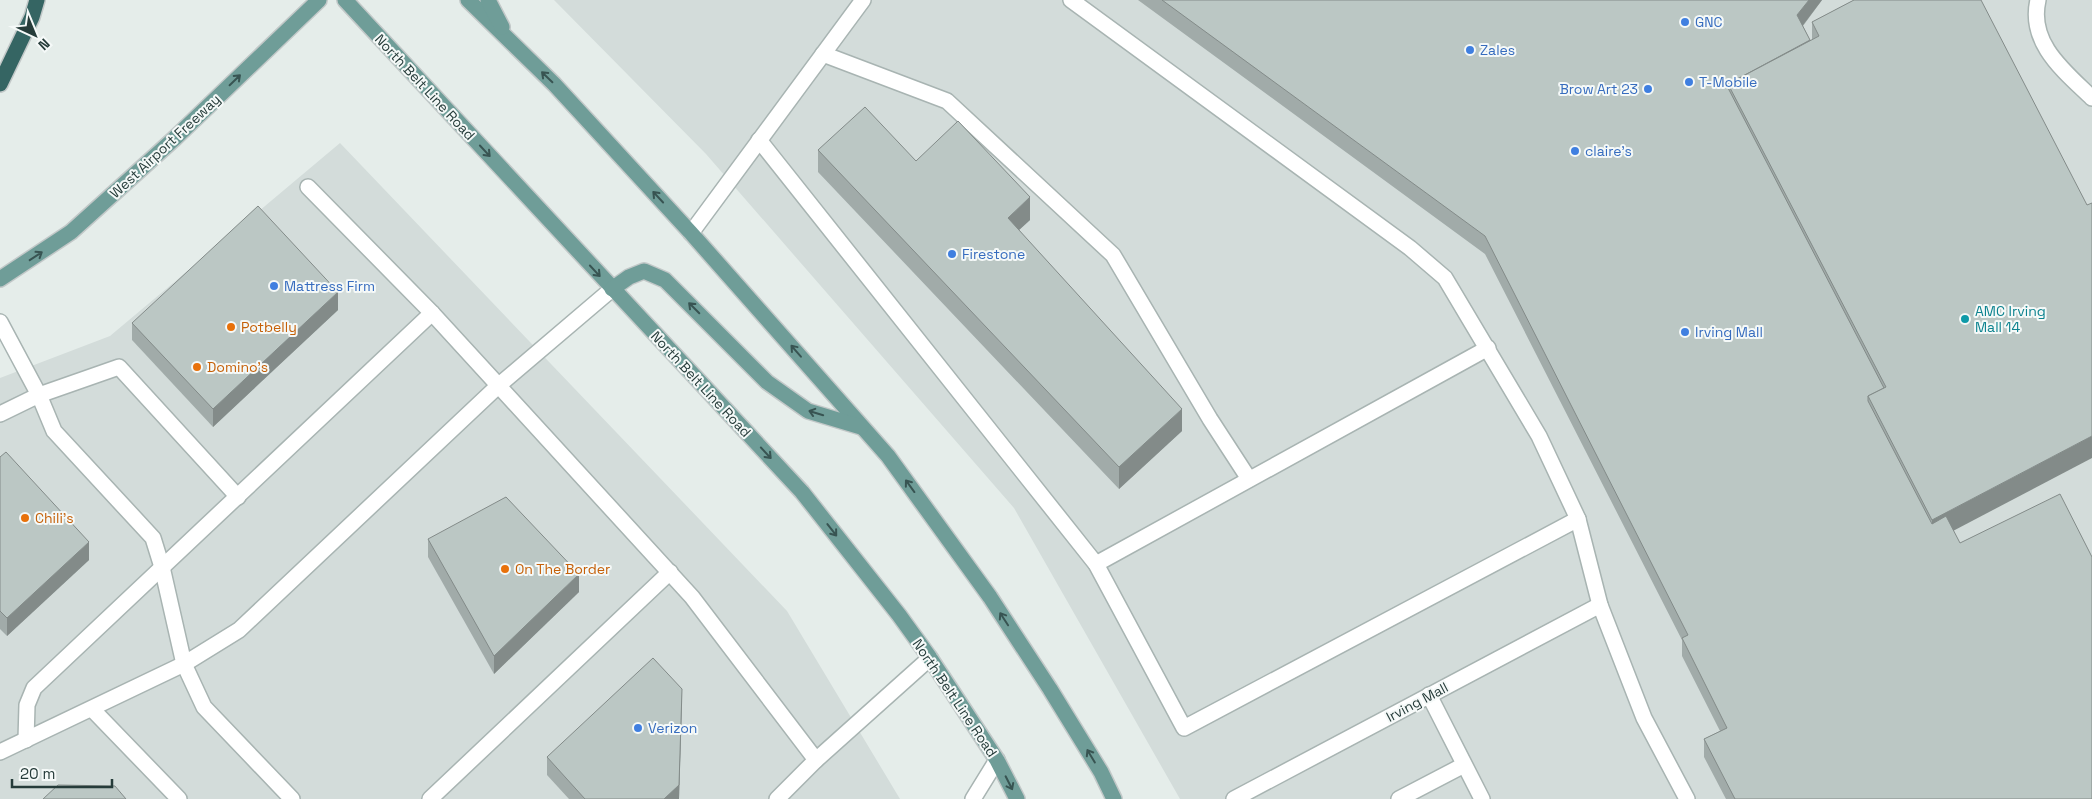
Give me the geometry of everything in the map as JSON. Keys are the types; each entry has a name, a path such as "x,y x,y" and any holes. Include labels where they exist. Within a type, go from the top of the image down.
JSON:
{"highway":[{"path":"0,84 32,17 37,0"}],"main road":[{"name":"West Airport Freeway","path":"0,279 71,232 175,138 319,0"},
{"name":"North Belt Line Road","path":"344,0 802,492 899,615 930,658 997,760 1017,799"},
{"path":"468,0 554,84 691,233 888,456 990,597 1101,772 1114,799"},
{"path":"488,0 508,39"},
{"path":"612,289 629,277 644,271 666,280 766,382 808,410 863,428"}],"lane":[{"path":"691,233 863,0"},
{"path":"1071,0 1426,261 1446,278 1539,436 1578,519 1600,605 1644,718 1687,799"},
{"path":"2038,0 2036,18 2040,36 2046,49 2053,61 2092,98"},
{"path":"823,54 947,101 1113,255 1210,418 1249,479"},
{"path":"759,140 1096,564 1184,728 1578,519"},
{"path":"308,187 432,313 670,572 692,597 816,760"},
{"path":"0,752 184,664 239,630 498,386 612,289"},
{"path":"26,740 27,705 34,688 432,313"},
{"path":"0,322 39,395 54,431 153,538 162,567 184,664 204,707 292,799"},
{"path":"1096,564 1488,348"},
{"path":"0,414 39,395 119,367 238,497"},
{"path":"430,799 670,572"},
{"name":"Irving Mall","path":"1234,799 1600,605"},
{"path":"777,799 816,760 930,658"},
{"path":"1429,695 1482,799"},
{"path":"92,709 180,799"},
{"path":"973,799 997,760"},
{"path":"1400,799 1464,765"}],"shaded area":[{"name":"Irving Mall","path":"554,0 2092,0 2092,799 1180,799 1014,508 706,154"},
{"path":"340,143 787,611 900,799 0,799 0,378 110,336"}],"building":[{"name":"Irving Mall","path":"1162,0 1809,0 1797,15 1810,40 1728,84 1728,88 1884,388 1868,396 1868,401 1932,524 1946,516 1960,543 2060,494 2092,557 2092,799 1735,799 1704,739 1727,728 1682,638 1688,635 1485,236"},
{"name":"AMC Irving Mall 14","path":"1854,0 1981,0 2087,205 2092,203 2092,436 1932,520 1868,396 1886,387 1728,84 1819,36 1812,22"},
{"path":"865,107 916,161 958,121 1030,197 1008,218 1182,409 1119,467 818,150"},
{"path":"258,206 338,292 213,409 132,323"},
{"name":"Chili's","path":"6,452 89,542 7,618 0,611 0,457"},
{"path":"506,497 579,574 494,656 428,539"},
{"path":"653,658 682,689 679,785 664,799 585,799 547,757"},
{"path":"58,785 115,786 126,799 43,799"}],"place":[{"name":"GNC","path":"1685,22"},
{"name":"Zales","path":"1470,50"},
{"name":"T-Mobile","path":"1689,82"},
{"name":"Brow Art 23","path":"1648,89"},
{"name":"claire's","path":"1575,151"},
{"name":"Firestone","path":"952,254"},
{"name":"Mattress Firm","path":"274,286"},
{"name":"AMC Irving Mall 14","path":"1965,319"},
{"name":"Potbelly","path":"231,327"},
{"name":"Irving Mall","path":"1685,332"},
{"name":"Domino's","path":"197,367"},
{"name":"Chili's","path":"25,518"},
{"name":"On The Border","path":"505,569"},
{"name":"Verizon","path":"638,728"}]}
